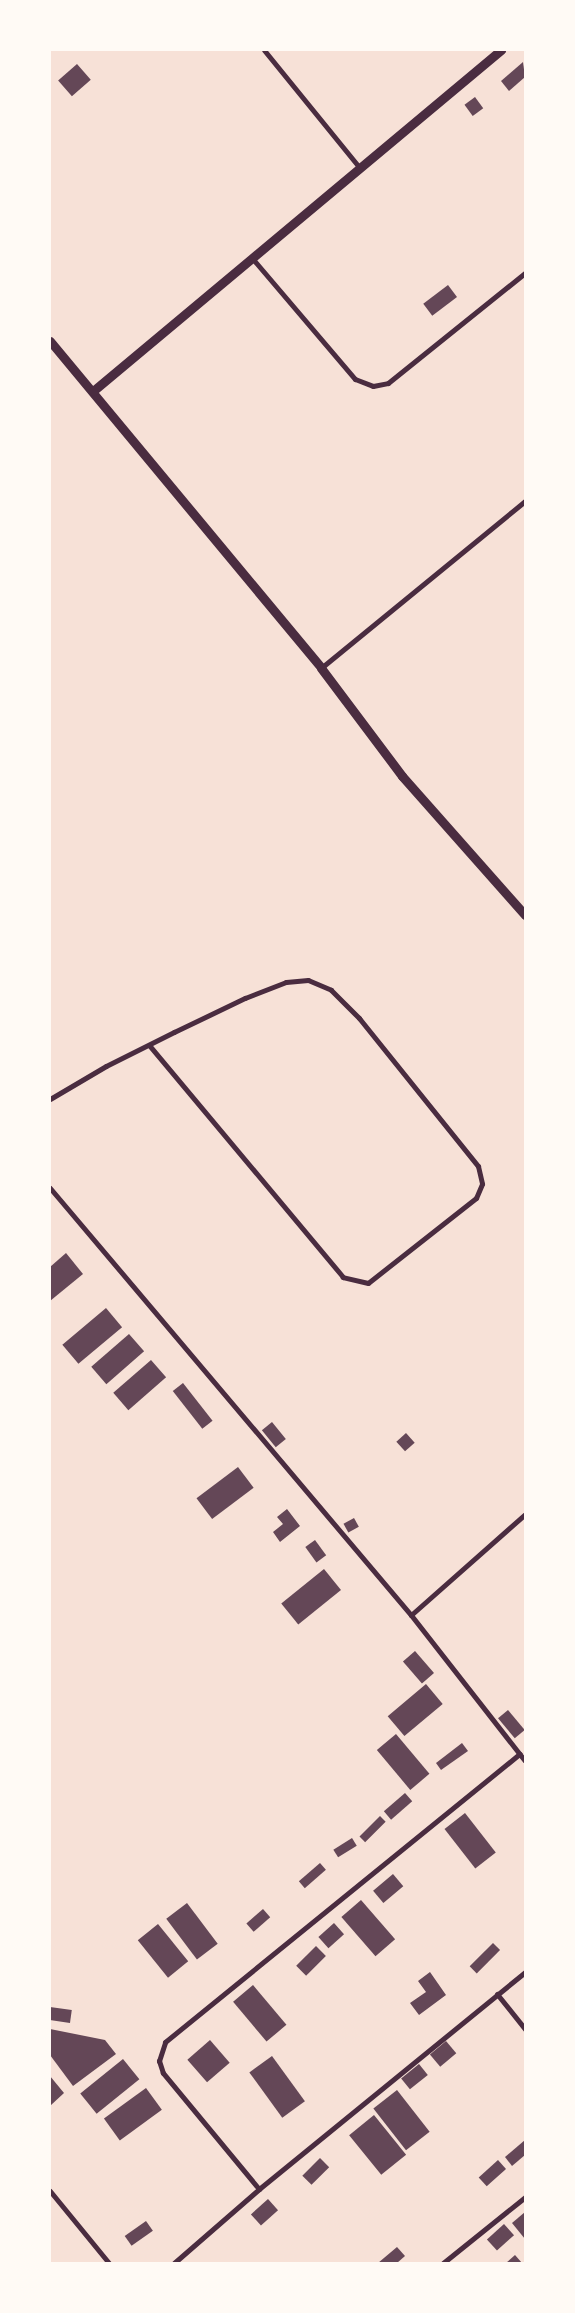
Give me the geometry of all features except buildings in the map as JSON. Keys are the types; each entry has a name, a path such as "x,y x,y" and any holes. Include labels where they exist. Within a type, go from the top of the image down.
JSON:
{"street":[{"path":"264,50 361,169"},
{"path":"93,391 361,169 500,50"},
{"path":"252,258 355,379 373,386 388,384 525,273"},
{"path":"50,341 321,668 402,776 525,915"},
{"path":"321,668 525,501"},
{"path":"50,1099 149,1044 286,982 308,980 331,990 359,1018 478,1166 482,1184 476,1198 368,1283 343,1277 149,1044"},
{"path":"50,1188 411,1615 525,1761"},
{"path":"411,1615 525,1514"},
{"path":"259,2189 163,2073 159,2061 165,2042 520,1754"},
{"path":"174,2263 259,2189 525,1972"},
{"path":"497,1994 525,2029"},
{"path":"50,2191 109,2263"},
{"path":"443,2263 525,2197"}]}
